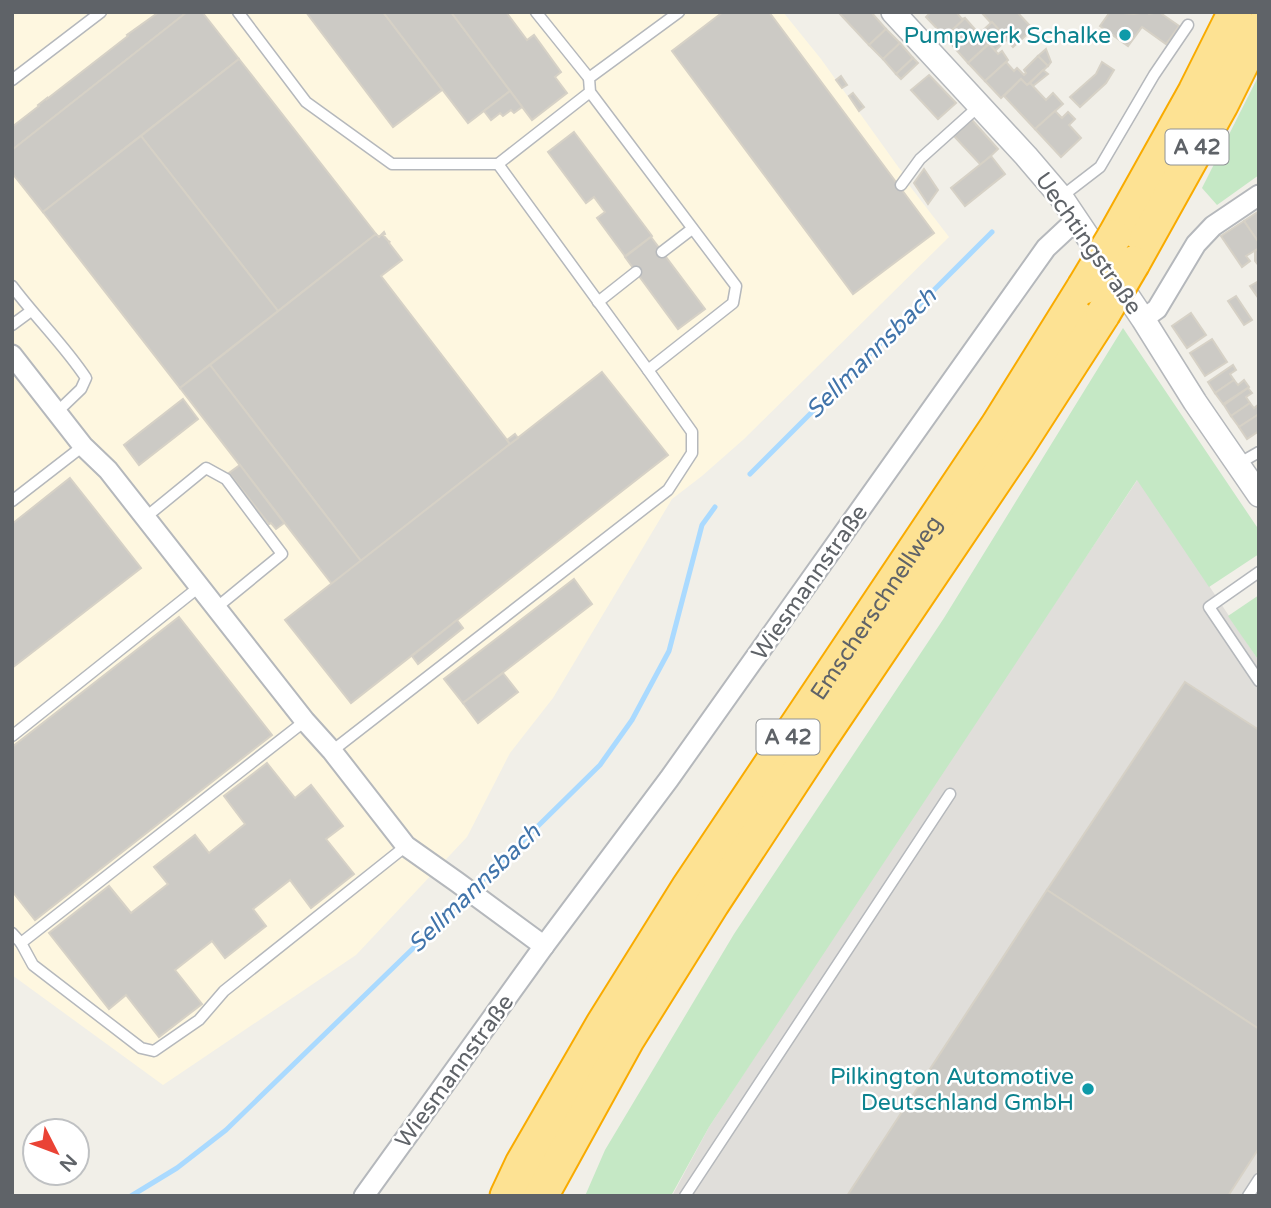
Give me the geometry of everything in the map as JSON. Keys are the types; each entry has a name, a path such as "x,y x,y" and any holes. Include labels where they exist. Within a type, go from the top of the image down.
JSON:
{"highway":[{"name":"Emscherschnellweg","path":"541,1196 627,1040 712,904 1103,314 1124,250 1195,92 1235,12"},
{"name":"Emscherschnellweg","path":"507,1196 522,1164 603,1024 688,888 998,425 1084,287 1124,250 1221,105 1259,29"}],"street":[{"name":"Uechtingstraße","path":"896,13 1061,197 1259,495"},
{"path":"1143,319 1157,309 1196,244 1213,226 1259,195"},
{"name":"Wiesmannstraße","path":"364,1196 544,946 669,779 1046,248 1076,220"},
{"path":"12,355 83,446 108,470 146,517 405,846 544,946"}],"lane":[{"path":"12,80 101,12"},
{"path":"239,12 306,102 392,164 498,164 590,92"},
{"path":"536,12 589,78 590,92 736,286 733,303 648,370"},
{"path":"589,78 679,12"},
{"path":"1061,197 1100,167 1154,75 1188,25"},
{"path":"901,185 920,159 979,105"},
{"path":"332,751 668,490 692,453 692,432 498,164"},
{"path":"662,252 692,229"},
{"path":"598,302 636,272"},
{"path":"12,286 86,378 81,389 57,412"},
{"path":"12,325 31,311"},
{"path":"12,501 83,446"},
{"path":"1237,465 1259,452"},
{"path":"146,517 206,468 226,479 282,554 216,608"},
{"path":"1259,572 1209,607 1259,681"},
{"path":"12,736 199,587"},
{"path":"20,943 305,721"},
{"path":"685,1196 950,794"},
{"path":"12,933 33,965 141,1048 154,1051 199,1020 224,991 405,846"},
{"path":"1248,1196 1259,1179"}],"shaded area":[{"path":"12,12 783,12 821,59 911,182 909,185 949,237 744,439 672,499 553,698 510,753 467,837 356,955 163,1085 12,975"},
{"path":"1138,479 1259,661 1259,1196 672,1196 709,1127"}],"green space":[{"path":"1259,75 1259,175 1217,205 1202,188"},
{"path":"1123,328 1259,530 1259,554 1209,587 1137,480 709,1127 671,1196 585,1196 605,1150 734,934 944,618"},
{"path":"1259,595 1259,661 1228,616"}],"building":[{"path":"159,12 187,12 12,150 12,127"},
{"path":"187,12 202,12 239,59 43,212 12,173 12,150"},
{"path":"306,12 383,12 442,90 393,127"},
{"path":"383,12 451,12 510,91 468,123"},
{"path":"451,12 506,12 527,40 534,35 561,72 555,77 567,93 532,120"},
{"path":"723,12 769,12 934,233 853,294 672,51"},
{"path":"871,12 886,29 869,45 840,14"},
{"path":"931,12 956,12 962,19 965,18 945,37 926,17"},
{"path":"981,12 1017,12 1033,29 1013,47"},
{"name":"Pumpwerk Schalke","path":"1110,12 1159,12 1179,26 1166,44 1142,27 1128,46 1100,26"},
{"path":"965,18 979,34 992,22 1001,32 968,63 945,37"},
{"path":"886,29 900,43 883,59 869,45"},
{"path":"1000,33 1006,40 995,51 989,44"},
{"path":"900,43 913,58 896,74 883,59"},
{"path":"989,44 998,54 1002,51 1008,60 985,81 968,63"},
{"path":"1046,49 1051,62 1048,66 1038,56"},
{"path":"1038,56 1048,66 1027,85 1021,79 1001,98 985,81 1006,62 1014,71 1017,68 1024,75 1024,70"},
{"path":"913,58 918,63 901,79 896,74"},
{"path":"239,59 376,234 278,311 141,136"},
{"path":"1102,62 1114,70 1106,83 1080,107 1070,97 1096,74"},
{"path":"1043,70 1048,74 1033,86 1030,83"},
{"path":"929,75 956,103 938,119 911,90"},
{"path":"841,76 847,85 842,88 836,80"},
{"path":"1021,79 1027,85 1030,83 1046,100 1053,93 1063,104 1035,129 1004,96"},
{"path":"510,91 522,107 503,116 500,113 491,120 484,111"},
{"path":"853,93 864,107 859,111 849,96"},
{"path":"1055,111 1062,118 1068,112 1075,119 1069,125 1081,138 1061,157 1035,129"},
{"path":"972,120 998,149 981,165 954,136"},
{"path":"574,132 652,236 625,256 597,218 605,212 594,197 586,203 548,152"},
{"path":"141,136 278,311 180,388 43,212"},
{"path":"991,156 1005,174 965,206 951,188"},
{"path":"924,169 938,190 928,204 914,183"},
{"path":"1259,211 1259,243 1244,221"},
{"path":"1244,221 1259,243 1259,248 1246,256 1250,261 1242,267 1221,236"},
{"path":"384,232 383,235 402,260 381,276 510,444 361,561 210,365 376,234 379,237"},
{"path":"651,237 705,309 678,329 625,257"},
{"path":"1259,248 1259,266 1255,261 1255,251"},
{"path":"1259,281 1259,299 1250,286"},
{"path":"1236,296 1252,320 1244,325 1228,301"},
{"path":"1191,313 1206,335 1187,348 1172,326"},
{"path":"1212,339 1227,362 1205,376 1190,353"},
{"path":"210,365 361,561 332,584 180,388"},
{"path":"1233,365 1236,370 1230,374 1234,380 1215,393 1208,382"},
{"path":"602,372 668,455 351,703 285,620"},
{"path":"1234,380 1238,385 1244,380 1249,387 1223,404 1215,393"},
{"path":"1248,388 1252,393 1246,397 1250,403 1231,416 1224,405"},
{"path":"183,399 198,419 139,465 124,445"},
{"path":"1250,403 1254,408 1259,404 1259,414 1239,427 1231,416"},
{"path":"1259,414 1259,431 1247,439 1239,427"},
{"path":"515,434 518,438 510,444 507,440"},
{"path":"240,465 284,523 276,529 269,524 229,473"},
{"path":"70,478 141,568 12,668 12,524"},
{"path":"574,579 592,604 463,703 444,679"},
{"path":"179,617 272,735 35,920 12,891 12,747"},
{"path":"457,620 463,628 418,664 412,656"},
{"path":"503,673 518,692 478,723 463,703"},
{"path":"1185,682 1259,730 1259,1029 1047,890"},
{"path":"267,763 295,798 311,785 343,826 326,839 354,874 311,908 290,880 253,909 266,926 225,958 212,941 175,970 202,1004 159,1037 126,995 109,1009 49,933 109,886 131,913 168,884 154,867 195,835 209,853 245,824 224,796"},
{"name":"Pilkington Automotive Deutschland GmbH","path":"1047,890 1259,1029 1259,1148 1228,1196 847,1196"}],"waterway":[{"name":"Sellmannsbach","path":"750,474 992,232"},
{"name":"Sellmannsbach","path":"474,889 600,765 632,720 669,651 702,525 715,507"},
{"name":"Sellmannsbach","path":"131,1196 177,1168 226,1130 467,896"}],"place":[{"name":"Pumpwerk Schalke","path":"1125,35"},
{"name":"Pilkington Automotive Deutschland GmbH","path":"1088,1089"}]}
